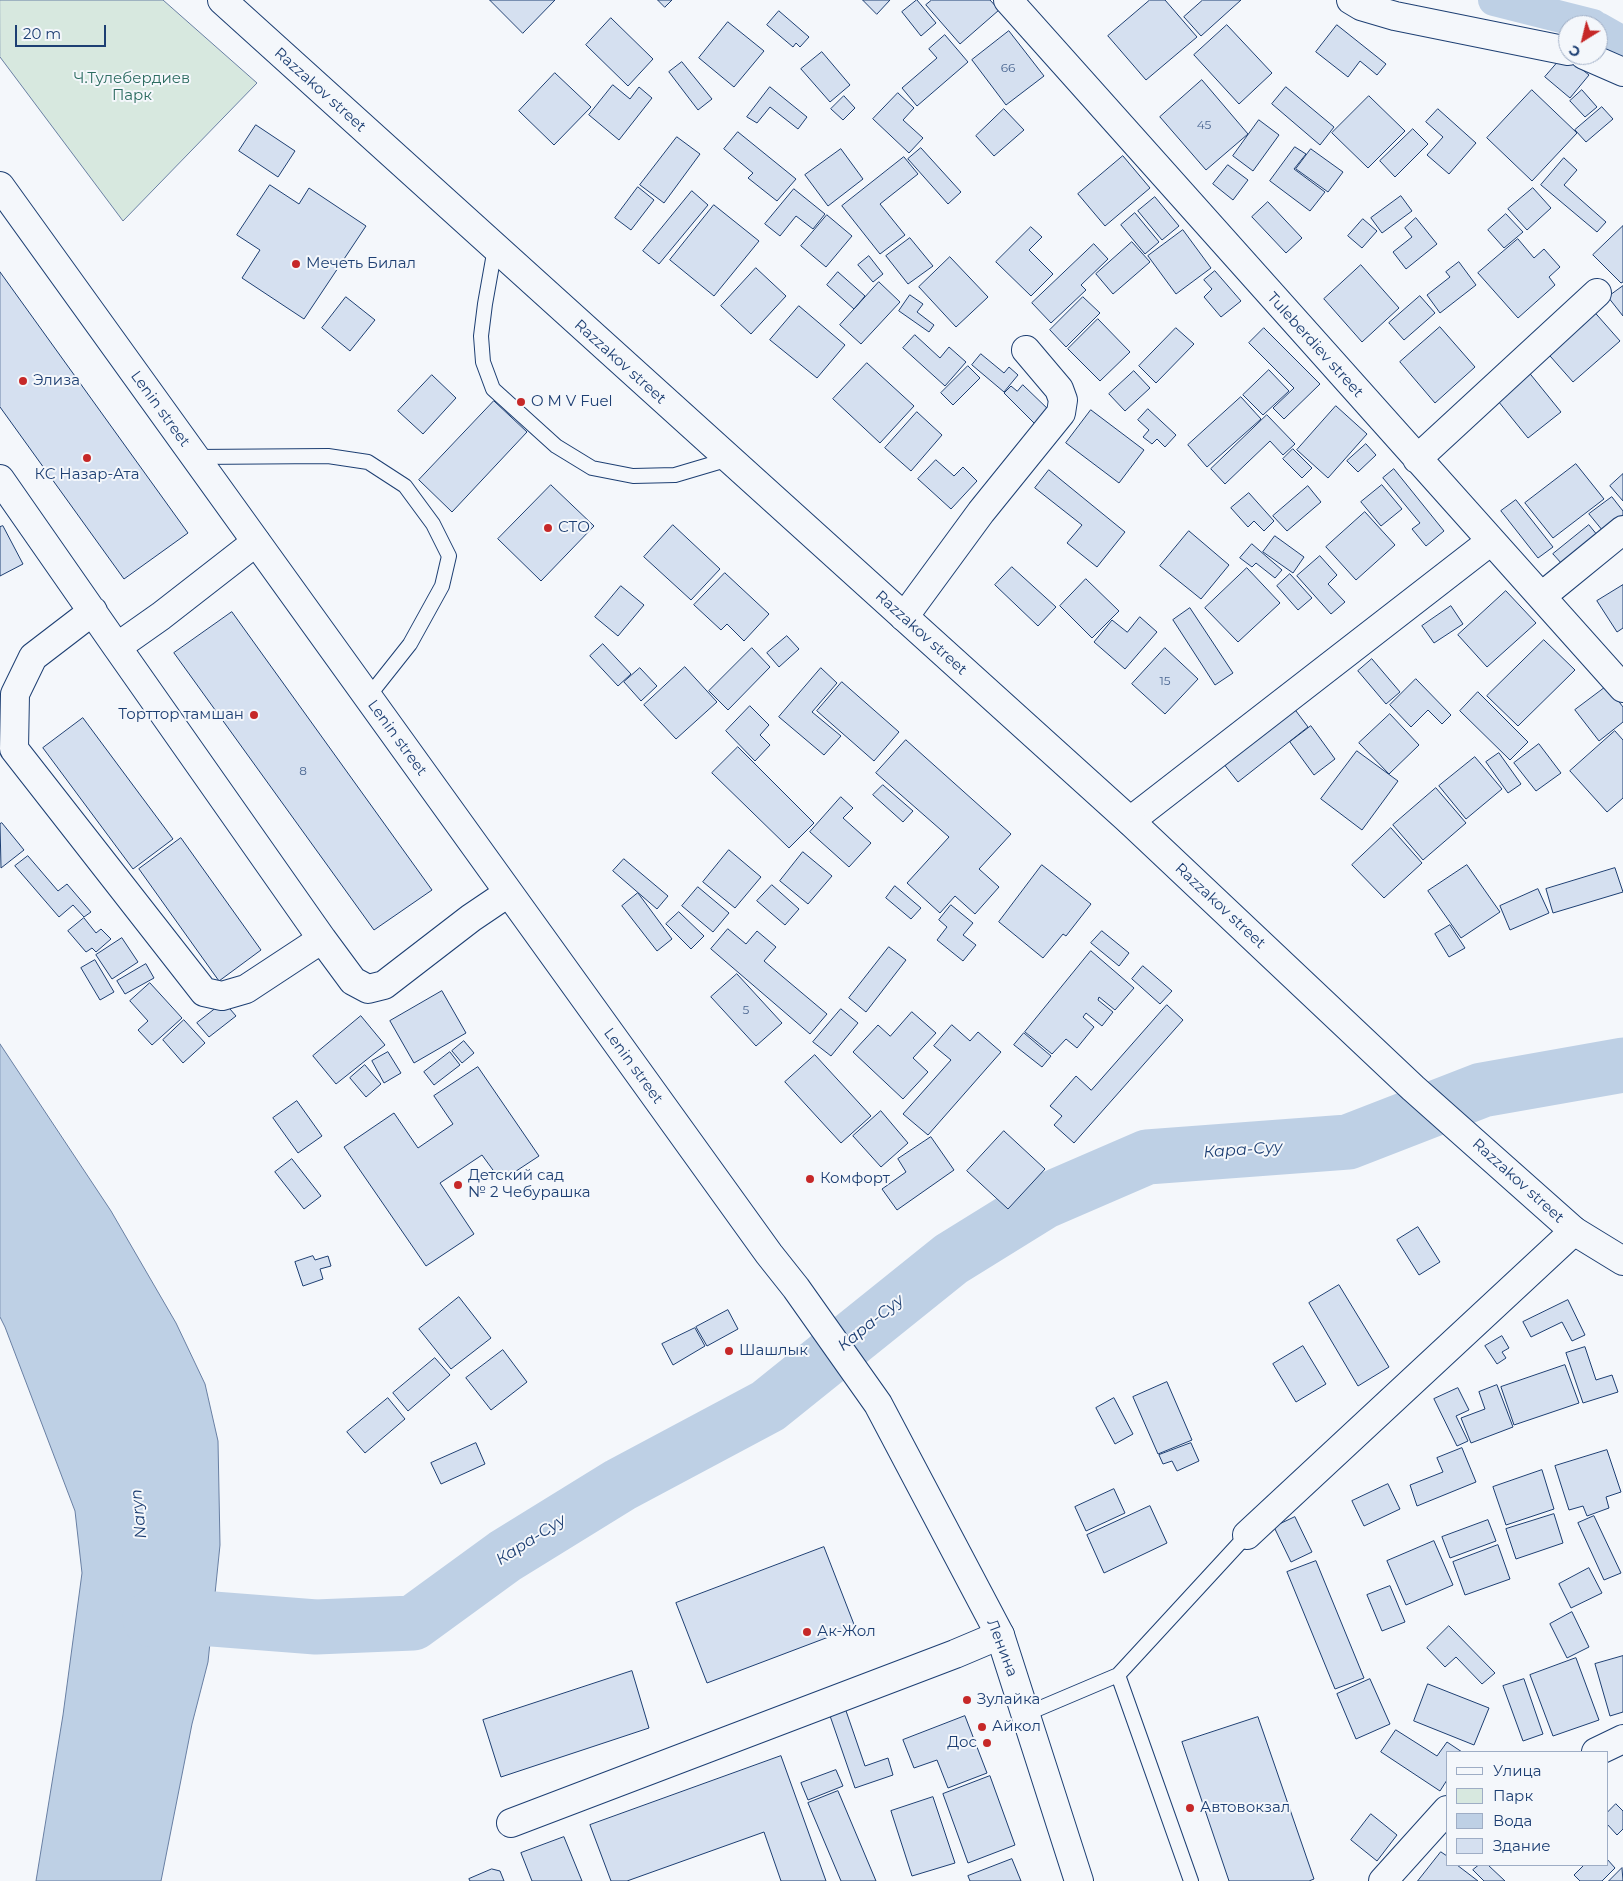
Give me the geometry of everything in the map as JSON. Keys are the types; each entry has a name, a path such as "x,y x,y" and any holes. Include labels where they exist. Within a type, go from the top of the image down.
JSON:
{"main road":[{"name":"Razzakov street","path":"222,0 1130,821 1414,1088 1574,1231 1623,1261"},
{"name":"Tuleberdiev street","path":"1008,0 1623,688"},
{"path":"1351,0 1361,6 1395,16 1558,49"},
{"path":"1607,65 1623,72"},
{"name":"Lenin street","path":"0,186 878,1404"},
{"path":"1417,459 1597,293"},
{"path":"904,617 981,512 1061,413 1063,400 1058,389 1026,350"},
{"path":"0,479 322,939 353,980 368,989 384,985 471,918 508,893"},
{"path":"1542,596 1623,530"},
{"path":"1130,821 1491,541"},
{"path":"117,646 161,616 256,542"},
{"path":"93,611 33,657 15,694 14,748 204,992 222,996 246,989 322,939"},
{"path":"1247,1535 1574,1231"},
{"name":"Ленина","path":"878,1404 1000,1635 1079,1881"},
{"path":"511,1823 946,1658 1000,1635"},
{"path":"1598,1751 1623,1739"},
{"path":"1382,1881 1446,1811"}],"lane":[{"path":"495,248 481,336 483,362 493,389 556,446 592,468 633,476 675,476 729,459"},
{"path":"195,457 328,456 368,462 405,486 433,524 449,556 442,586 410,644 368,697"},
{"path":"1026,1714 1118,1675 1247,1535"},
{"path":"1118,1675 1191,1881"}],"green space":[{"name":"Ч.Тулебердиев Парк","path":"0,0 163,0 257,83 123,221 0,57"}],"water":[{"name":"Naryn","path":"0,1044 111,1211 176,1323 205,1384 218,1441 220,1545 208,1662 192,1724 161,1881 36,1881 63,1715 82,1573 75,1511 0,1317"}],"building":[{"path":"490,0 555,0 523,33"},
{"path":"658,0 672,0 665,7"},
{"path":"863,0 890,0 877,14"},
{"path":"917,0 936,23 921,36 902,12"},
{"path":"932,0 990,0 999,10 960,44 926,5"},
{"path":"1150,0 1165,0 1197,37 1146,80 1108,36"},
{"path":"1203,0 1241,0 1201,36 1184,17"},
{"path":"779,11 809,37 800,47 796,43 793,47 767,25"},
{"path":"611,18 653,59 628,86 586,45"},
{"path":"728,22 764,51 734,87 699,58"},
{"path":"1227,25 1272,73 1239,104 1194,55"},
{"path":"1337,25 1386,64 1377,75 1360,61 1348,77 1316,52"},
{"path":"1009,31 1044,76 1006,105 972,60"},
{"path":"945,35 968,62 917,106 902,88 937,58 929,49"},
{"path":"822,52 850,85 830,102 801,69"},
{"path":"682,62 712,99 698,110 669,72"},
{"path":"1558,62 1558,65 1576,65 1589,75 1570,98 1545,77"},
{"path":"555,73 591,107 554,145 519,111"},
{"path":"1202,80 1248,134 1206,170 1160,117"},
{"path":"613,85 630,99 639,87 652,98 619,140 589,115"},
{"path":"770,87 807,117 798,129 770,107 757,123 747,117"},
{"path":"1286,87 1334,127 1320,145 1272,104"},
{"path":"1532,90 1577,133 1532,181 1487,138"},
{"path":"1582,90 1597,107 1585,117 1570,101"},
{"path":"898,93 914,108 903,120 923,138 909,153 873,119"},
{"path":"844,96 855,108 843,120 831,109"},
{"path":"1369,96 1405,131 1368,168 1332,133"},
{"path":"1602,107 1613,119 1586,142 1575,130"},
{"path":"1004,109 1024,130 994,156 976,136"},
{"path":"1438,109 1476,143 1449,174 1427,155 1443,137 1426,122"},
{"path":"1259,120 1279,135 1253,171 1233,156"},
{"path":"256,125 295,151 278,177 239,151"},
{"path":"1413,129 1428,144 1395,177 1380,161"},
{"path":"738,132 796,179 777,201 748,178 753,173 724,149"},
{"path":"677,137 700,154 664,203 640,185"},
{"path":"1295,147 1306,154 1294,169 1325,192 1310,211 1270,181"},
{"path":"921,148 961,192 948,204 908,159"},
{"path":"841,149 863,179 828,206 805,175"},
{"path":"1311,149 1343,172 1328,192 1296,169"},
{"path":"1123,156 1150,188 1105,226 1078,194"},
{"path":"904,157 918,174 880,204 905,235 880,254 842,206"},
{"path":"1564,158 1577,170 1564,185 1606,222 1597,232 1541,185"},
{"path":"1228,165 1248,180 1233,200 1213,184"},
{"name":"Мечеть Билал","path":"270,185 299,204 309,188 366,226 304,319 242,278 260,250 237,235"},
{"path":"638,187 654,200 631,230 615,218"},
{"path":"1533,188 1551,208 1527,230 1508,209"},
{"path":"794,189 825,214 813,229 796,216 780,236 765,224"},
{"path":"692,191 708,205 659,264 643,251"},
{"path":"1401,196 1412,211 1382,233 1371,218"},
{"path":"1155,197 1179,226 1162,240 1138,211"},
{"path":"1268,202 1302,238 1286,253 1252,217"},
{"path":"714,205 759,241 714,296 670,260"},
{"path":"1135,213 1159,242 1145,254 1121,225"},
{"path":"1506,214 1523,232 1504,248 1488,230"},
{"path":"827,215 852,236 826,267 801,246"},
{"path":"1416,218 1437,244 1406,269 1393,252 1412,237 1405,228"},
{"path":"1363,219 1377,231 1362,248 1348,236"},
{"path":"1623,226 1623,282 1621,283 1593,255"},
{"path":"1031,227 1042,237 1029,250 1053,274 1031,296 996,262"},
{"path":"1183,230 1211,268 1176,294 1148,256"},
{"path":"910,238 933,266 908,284 886,256"},
{"path":"1518,239 1534,258 1544,249 1560,267 1549,277 1555,285 1518,318 1478,273"},
{"path":"1132,242 1150,262 1113,294 1096,274"},
{"path":"1094,244 1108,259 1081,285 1086,290 1051,323 1032,303"},
{"path":"869,256 883,274 873,282 858,265"},
{"path":"950,257 988,297 956,327 919,287"},
{"path":"1459,262 1476,285 1440,313 1427,295 1450,277 1446,272"},
{"path":"1361,265 1399,308 1362,342 1324,299"},
{"path":"756,268 786,296 751,334 721,306"},
{"path":"1215,271 1241,301 1221,317 1204,297 1212,289 1204,280"},
{"path":"0,272 188,533 124,579 0,407"},
{"path":"838,272 865,296 854,309 827,285"},
{"path":"879,282 900,302 861,344 840,325"},
{"path":"1623,286 1623,316 1608,297"},
{"path":"910,295 923,304 917,312 934,325 929,332 899,311"},
{"path":"1420,296 1435,313 1404,340 1389,323"},
{"path":"346,297 375,320 350,351 322,328"},
{"path":"1083,297 1100,313 1066,347 1050,330"},
{"path":"799,306 845,345 817,378 770,340"},
{"path":"1590,307 1620,341 1573,382 1543,348"},
{"path":"1098,319 1130,352 1100,381 1068,349"},
{"path":"1440,327 1475,367 1435,403 1400,362"},
{"path":"1176,328 1194,344 1156,383 1139,366"},
{"path":"1264,328 1320,384 1284,419 1273,408 1294,388 1249,343"},
{"path":"915,335 940,358 949,347 966,362 945,386 903,348"},
{"path":"981,354 1004,373 1009,367 1018,375 1004,392 972,365"},
{"path":"867,363 914,406 880,443 833,399"},
{"path":"968,366 980,378 953,405 941,393"},
{"path":"1269,370 1289,391 1263,415 1243,395"},
{"path":"1527,370 1561,412 1528,438 1494,396"},
{"path":"1134,371 1150,388 1125,411 1109,394"},
{"path":"432,375 456,398 423,434 398,411"},
{"path":"1023,385 1051,412 1037,426 1004,393 1011,386 1017,391"},
{"path":"1241,397 1261,419 1207,467 1188,445"},
{"path":"494,401 527,432 452,512 419,480"},
{"path":"1336,406 1367,434 1328,478 1297,450"},
{"path":"1148,409 1176,435 1165,447 1157,439 1152,444 1143,437 1149,430 1138,420"},
{"path":"1091,410 1144,450 1119,483 1066,443"},
{"path":"917,412 942,435 911,471 885,448"},
{"path":"1267,415 1295,444 1283,455 1270,441 1225,484 1211,469"},
{"path":"1366,444 1376,455 1358,472 1347,461"},
{"path":"1293,449 1312,468 1302,478 1283,459"},
{"path":"936,460 954,476 963,467 977,481 951,509 918,479"},
{"path":"1576,464 1604,499 1553,538 1525,503"},
{"path":"1394,469 1444,531 1426,546 1412,529 1420,523 1383,478"},
{"path":"1049,470 1125,532 1097,567 1067,543 1082,525 1035,488"},
{"path":"1623,474 1623,501 1610,486"},
{"path":"551,485 594,526 541,581 498,539"},
{"path":"1382,485 1402,509 1381,526 1361,502"},
{"path":"1308,486 1321,502 1287,531 1273,516"},
{"path":"1249,493 1274,521 1264,531 1254,521 1248,527 1231,508"},
{"path":"1612,497 1623,511 1623,515 1603,531 1589,514"},
{"path":"1516,500 1553,547 1538,558 1501,511"},
{"path":"1365,512 1395,545 1356,580 1326,547"},
{"path":"673,525 720,569 691,600 644,557"},
{"path":"1589,525 1598,536 1562,564 1553,554"},
{"path":"3,526 23,564 0,576 0,527"},
{"path":"1189,531 1229,565 1201,599 1160,566"},
{"path":"1275,536 1304,557 1293,573 1263,552"},
{"path":"1252,544 1282,570 1275,578 1256,563 1252,567 1240,558"},
{"path":"1320,556 1337,575 1328,584 1345,602 1331,614 1297,576"},
{"path":"1012,567 1056,607 1038,626 995,585"},
{"path":"1247,568 1280,603 1238,642 1205,608"},
{"path":"725,573 769,614 744,641 727,624 721,630 694,605"},
{"path":"1290,574 1312,598 1298,610 1277,586"},
{"path":"1086,579 1119,611 1092,638 1060,606"},
{"path":"1623,585 1623,628 1617,632 1597,601"},
{"path":"621,586 644,605 618,636 595,617"},
{"path":"1506,591 1536,623 1487,667 1458,635"},
{"path":"1451,606 1463,624 1434,643 1422,626"},
{"path":"1190,608 1233,673 1215,685 1173,620"},
{"path":"232,612 432,890 374,930 174,653"},
{"path":"1140,617 1157,632 1125,669 1094,642 1112,620 1127,632"},
{"path":"787,636 799,649 779,667 767,653"},
{"path":"1544,640 1575,670 1518,726 1487,696"},
{"path":"603,644 631,674 618,686 590,656"},
{"path":"752,648 770,667 728,710 709,691"},
{"path":"1165,648 1198,679 1165,714 1132,684"},
{"path":"1372,659 1400,692 1386,704 1358,671"},
{"path":"685,667 717,702 676,739 644,705"},
{"path":"640,668 657,686 641,701 624,682"},
{"path":"821,668 837,683 812,712 841,736 824,755 779,717"},
{"path":"1416,679 1451,715 1442,724 1428,710 1411,727 1390,705"},
{"path":"842,682 899,732 874,761 817,711"},
{"path":"1607,686 1623,707 1623,722 1599,741 1575,710"},
{"path":"1478,692 1528,742 1510,760 1460,711"},
{"path":"750,706 769,725 760,735 770,745 755,761 726,731"},
{"path":"1293,707 1308,727 1238,782 1223,763"},
{"path":"1390,714 1419,745 1389,774 1359,743"},
{"path":"83,718 173,839 133,869 43,748"},
{"path":"1311,726 1335,759 1314,775 1290,742"},
{"path":"1615,731 1623,740 1623,798 1607,812 1570,771"},
{"path":"906,740 1011,834 979,869 999,887 975,914 955,896 940,913 907,883 949,837 876,773"},
{"path":"1539,744 1561,773 1536,791 1514,763"},
{"path":"738,747 814,823 789,848 712,773"},
{"path":"1357,751 1398,781 1362,830 1321,799"},
{"path":"1499,753 1521,784 1508,793 1486,762"},
{"path":"1475,757 1502,789 1466,819 1439,786"},
{"path":"883,785 913,811 903,822 873,795"},
{"path":"1436,788 1466,823 1423,860 1393,825"},
{"path":"841,797 853,808 843,818 871,843 849,867 810,832"},
{"path":"2,823 24,850 1,868 0,824"},
{"path":"1391,828 1422,863 1384,898 1352,865"},
{"path":"181,838 261,950 219,981 139,869"},
{"path":"729,850 761,877 735,908 703,882"},
{"path":"803,852 832,876 808,904 780,881"},
{"path":"28,856 58,891 67,884 91,912 84,917 73,905 59,917 15,866"},
{"path":"624,859 668,896 657,909 613,871"},
{"path":"1042,865 1091,904 1066,936 1063,934 1043,958 999,922"},
{"path":"1467,865 1500,912 1461,938 1428,891"},
{"path":"1615,868 1623,892 1553,913 1546,889"},
{"path":"772,885 799,909 785,925 757,901"},
{"path":"895,886 921,908 911,919 886,898"},
{"path":"698,887 729,913 713,932 682,906"},
{"path":"1538,889 1549,913 1510,930 1500,906"},
{"path":"638,893 672,939 657,951 622,906"},
{"path":"951,905 973,923 963,935 976,945 963,961 937,940 947,927 939,920"},
{"path":"679,912 704,936 691,949 666,924"},
{"path":"84,918 96,933 101,929 111,939 96,952 92,948 86,952 68,931"},
{"path":"1450,925 1465,948 1449,957 1435,934"},
{"path":"728,929 746,944 757,931 776,947 764,961 827,1014 810,1034 711,949"},
{"path":"1102,931 1129,953 1119,966 1091,943"},
{"path":"122,938 138,962 112,979 96,955"},
{"path":"889,947 906,960 866,1012 849,998"},
{"path":"1091,951 1134,988 1115,1010 1099,997 1098,1000 1113,1012 1102,1026 1086,1013 1083,1017 1094,1027 1077,1048 1066,1039 1052,1054 1025,1032"},
{"path":"95,960 114,992 100,1000 81,968"},
{"path":"146,964 154,978 125,994 117,981"},
{"path":"1143,966 1172,991 1160,1004 1132,979"},
{"path":"737,974 782,1023 756,1046 711,997"},
{"path":"150,983 182,1018 152,1045 138,1030 148,1021 130,1001"},
{"path":"442,991 466,1033 414,1063 390,1021"},
{"path":"224,1002 236,1016 209,1037 197,1023"},
{"path":"1167,1005 1183,1020 1074,1143 1054,1125 1062,1116 1050,1106 1076,1076 1091,1090"},
{"path":"841,1009 858,1023 831,1056 813,1042"},
{"path":"912,1012 936,1033 913,1058 928,1072 903,1099 853,1052 878,1025 890,1036"},
{"path":"361,1016 385,1045 336,1084 313,1056"},
{"path":"184,1020 205,1043 183,1063 163,1040"},
{"path":"952,1025 970,1041 978,1032 1001,1052 928,1135 903,1114 951,1060 934,1046"},
{"path":"1024,1033 1051,1056 1042,1067 1014,1045"},
{"path":"464,1041 474,1053 462,1063 452,1051"},
{"path":"388,1052 401,1073 384,1083 372,1061"},
{"path":"450,1052 460,1065 434,1085 424,1072"},
{"path":"815,1055 871,1116 841,1143 785,1082"},
{"path":"365,1065 381,1084 366,1097 350,1078"},
{"path":"478,1067 539,1156 501,1181 482,1155 440,1183 474,1234 426,1266 344,1147 394,1113 418,1148 453,1124 434,1096"},
{"path":"297,1101 322,1136 298,1153 273,1118"},
{"path":"881,1111 908,1143 881,1167 853,1136"},
{"path":"1004,1131 1045,1169 1008,1209 967,1171"},
{"path":"931,1137 954,1170 897,1210 882,1189 906,1172 898,1159"},
{"path":"292,1159 321,1196 304,1209 275,1172"},
{"path":"1418,1227 1440,1262 1419,1275 1397,1240"},
{"path":"313,1256 315,1260 328,1256 331,1266 320,1269 323,1279 303,1286 295,1262"},
{"path":"1339,1285 1389,1367 1358,1386 1309,1303"},
{"path":"459,1297 491,1338 451,1369 419,1329"},
{"path":"1568,1300 1585,1335 1572,1341 1562,1322 1531,1337 1523,1322"},
{"path":"728,1310 738,1329 707,1346 696,1327"},
{"path":"695,1328 705,1346 673,1365 662,1344"},
{"path":"1502,1336 1509,1348 1502,1352 1506,1358 1497,1364 1485,1346"},
{"path":"1303,1346 1326,1384 1296,1402 1273,1364"},
{"path":"1585,1347 1596,1380 1612,1375 1618,1392 1583,1403 1566,1353"},
{"path":"503,1350 527,1382 491,1410 466,1378"},
{"path":"435,1358 450,1375 408,1411 393,1393"},
{"path":"1565,1365 1579,1403 1514,1425 1501,1387"},
{"path":"1167,1382 1192,1440 1158,1454 1133,1397"},
{"path":"1497,1385 1513,1427 1471,1443 1461,1418 1485,1409 1479,1392"},
{"path":"1458,1388 1469,1410 1456,1416 1468,1441 1457,1446 1434,1399"},
{"path":"388,1398 405,1419 365,1453 347,1432"},
{"path":"1114,1398 1133,1434 1115,1444 1096,1408"},
{"path":"476,1443 485,1464 441,1484 431,1463"},
{"path":"1191,1443 1199,1461 1177,1471 1172,1461 1163,1464 1159,1455"},
{"path":"1462,1448 1476,1482 1417,1506 1410,1485 1443,1472 1437,1458"},
{"path":"1607,1450 1621,1492 1606,1497 1609,1508 1587,1516 1583,1506 1569,1510 1555,1466"},
{"path":"1542,1470 1554,1509 1506,1525 1493,1487"},
{"path":"1388,1484 1400,1509 1364,1526 1352,1501"},
{"path":"1114,1489 1125,1513 1086,1531 1075,1507"},
{"path":"1150,1506 1167,1543 1104,1573 1087,1535"},
{"path":"1554,1514 1563,1543 1516,1559 1506,1529"},
{"path":"1594,1516 1621,1573 1604,1580 1578,1523"},
{"path":"1295,1517 1312,1552 1291,1562 1274,1527"},
{"path":"1488,1520 1496,1541 1450,1558 1442,1537"},
{"path":"1434,1541 1453,1585 1406,1605 1387,1561"},
{"path":"1498,1545 1510,1579 1465,1595 1453,1562"},
{"path":"824,1547 855,1627 707,1683 676,1603"},
{"path":"1316,1561 1364,1678 1335,1689 1287,1572"},
{"path":"1589,1568 1602,1593 1571,1608 1559,1584"},
{"path":"1390,1586 1405,1622 1382,1631 1367,1595"},
{"path":"1572,1612 1589,1647 1567,1658 1550,1624"},
{"path":"1449,1626 1495,1673 1482,1684 1456,1657 1445,1667 1427,1648"},
{"path":"1623,1656 1623,1712 1610,1716 1595,1664"},
{"path":"1576,1658 1599,1720 1553,1736 1530,1675"},
{"path":"632,1671 649,1728 501,1777 483,1720"},
{"path":"1370,1679 1390,1724 1356,1739 1337,1694"},
{"path":"1524,1679 1543,1734 1523,1741 1503,1686"},
{"path":"1428,1684 1489,1708 1474,1745 1414,1721"},
{"path":"844,1705 865,1766 888,1758 893,1775 855,1788 828,1710"},
{"path":"965,1716 987,1773 948,1788 937,1760 914,1768 903,1740"},
{"path":"1258,1717 1314,1879 1309,1881 1229,1881 1182,1742"},
{"path":"1396,1730 1437,1756 1447,1742 1460,1751 1446,1751 1446,1782 1440,1791 1381,1752"},
{"path":"781,1756 826,1881 781,1881 764,1832 627,1881 611,1881 590,1825"},
{"path":"836,1770 843,1786 808,1800 801,1783"},
{"path":"990,1776 1015,1845 968,1863 943,1794"},
{"path":"838,1791 876,1881 841,1881 808,1803"},
{"path":"933,1797 955,1863 912,1876 891,1811"},
{"path":"1616,1804 1623,1811 1623,1829 1617,1835 1608,1825 1608,1812"},
{"path":"1371,1814 1397,1835 1377,1861 1351,1840"},
{"path":"564,1837 582,1881 532,1881 521,1853"},
{"path":"1441,1852 1446,1855 1446,1866 1458,1866 1478,1881 1418,1881"},
{"path":"1012,1859 1021,1881 970,1881 968,1876"},
{"path":"1608,1860 1615,1868 1602,1881 1580,1881 1574,1875 1583,1866 1608,1866"},
{"path":"1478,1866 1489,1866 1505,1881 1484,1881 1473,1870"},
{"path":"1622,1868 1623,1881 1609,1881"},
{"path":"492,1869 500,1871 504,1881 470,1881 469,1879"}],"waterway":[{"path":"1494,0 1558,16"},
{"path":"1608,34 1623,42"},
{"name":"Кара-Суу","path":"150,1619 213,1619 316,1627 413,1623 505,1556 620,1485 768,1406 951,1259 1043,1202 1147,1157 1348,1142 1482,1090 1623,1065"}],"place":[{"name":"Мечеть Билал","path":"296,264"},
{"name":"Элиза","path":"23,381"},
{"name":"O M V Fuel","path":"521,402"},
{"name":"КС Назар-Ата","path":"87,458"},
{"name":"СТО","path":"548,528"},
{"name":"Торттор тамшан","path":"254,715"},
{"name":"Комфорт","path":"810,1179"},
{"name":"Детский сад № 2 Чебурашка","path":"458,1185"},
{"name":"Шашлык","path":"729,1351"},
{"name":"Ак-Жол","path":"807,1632"},
{"name":"Зулайка","path":"967,1700"},
{"name":"Айкол","path":"982,1727"},
{"name":"Дос","path":"987,1743"},
{"name":"Автовокзал","path":"1190,1808"}]}
